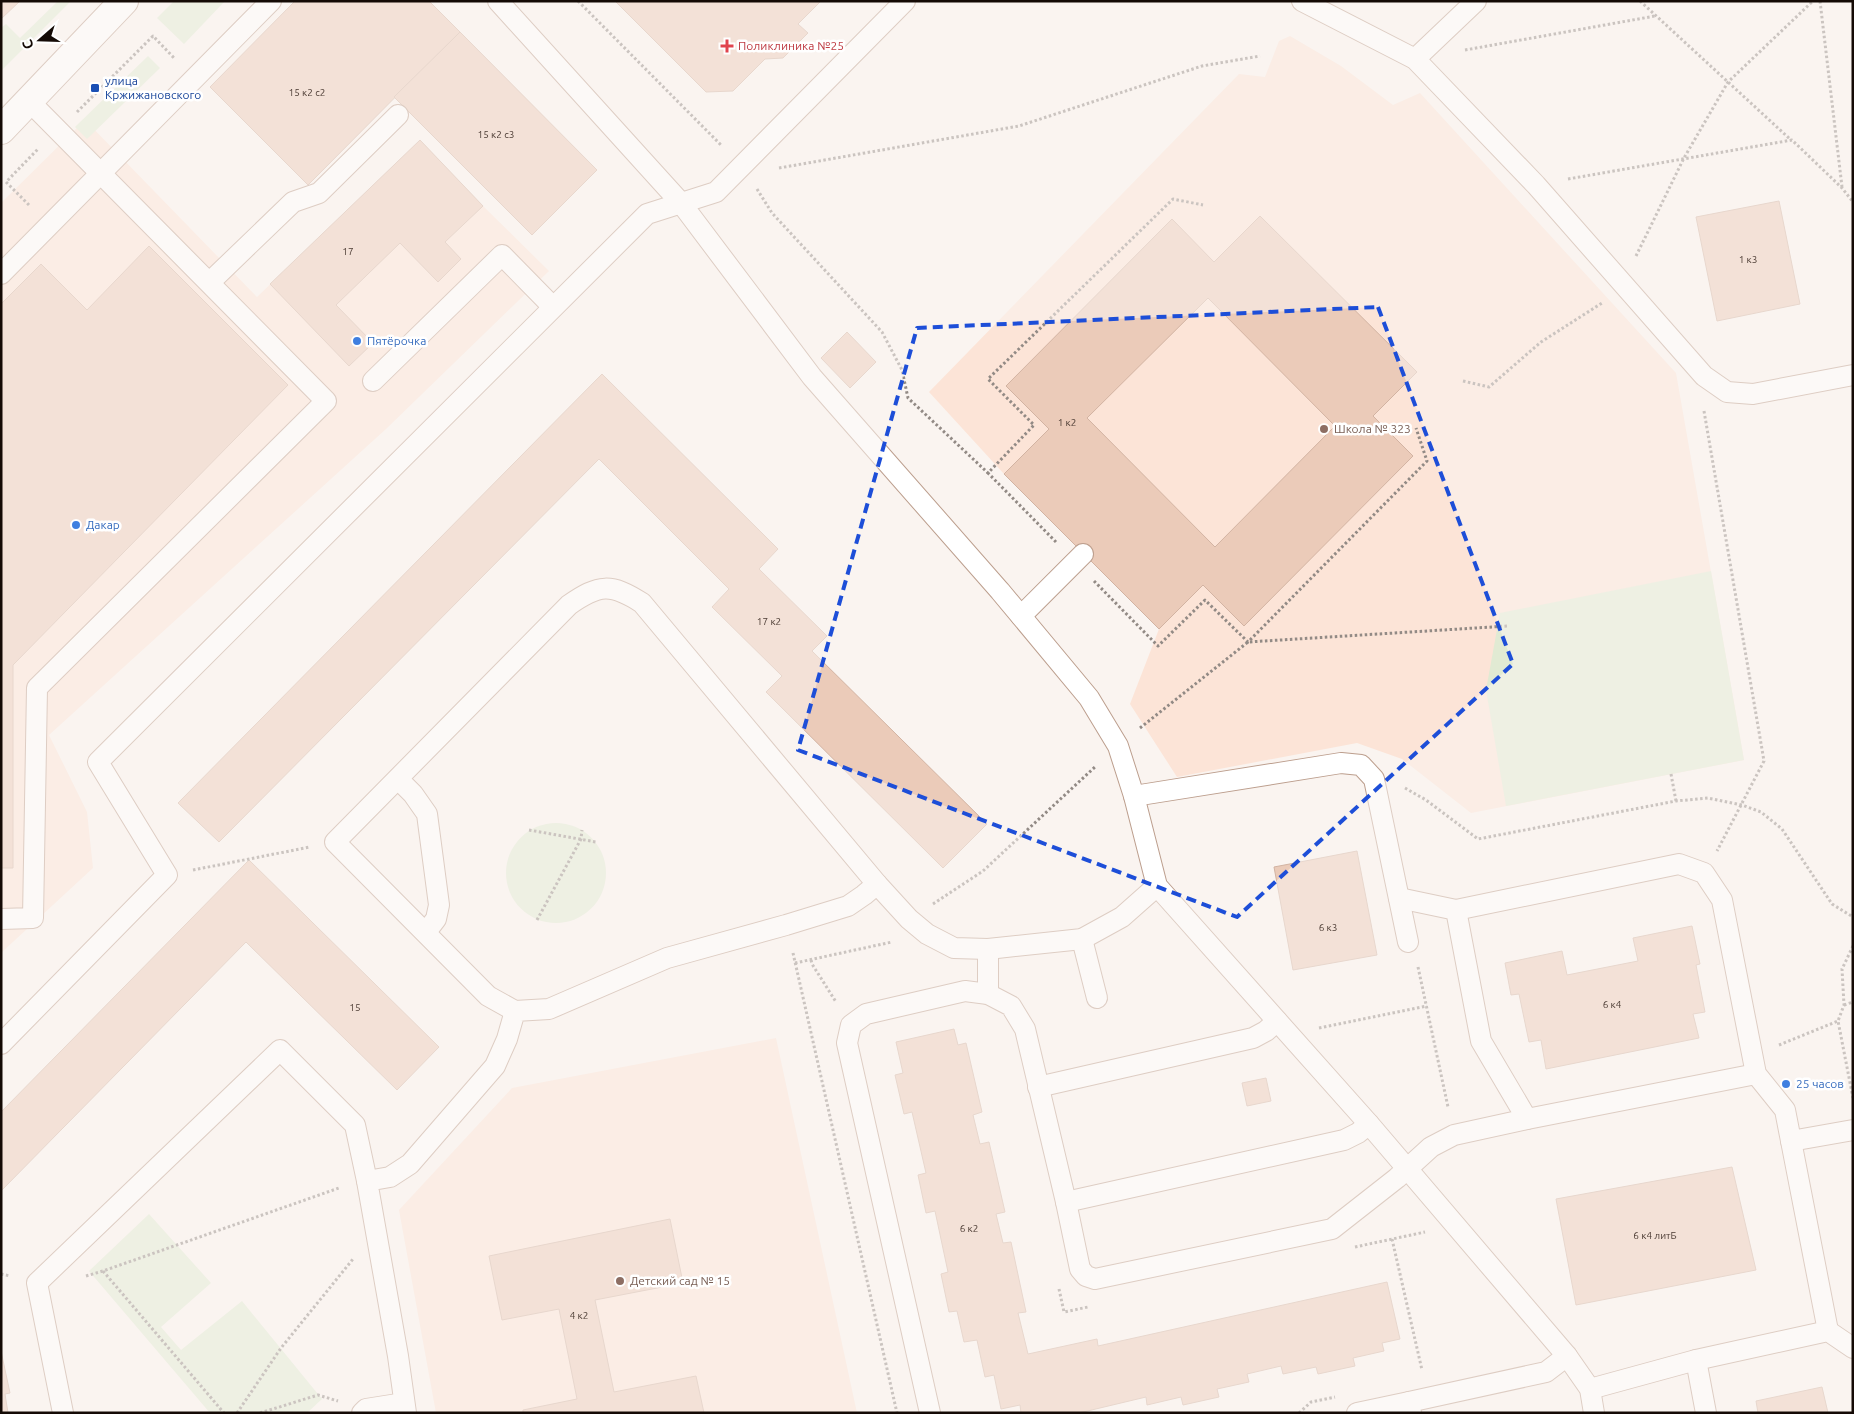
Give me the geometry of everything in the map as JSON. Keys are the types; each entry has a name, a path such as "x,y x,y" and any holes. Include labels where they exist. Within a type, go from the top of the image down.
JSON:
{"street":[{"path":"1,130 124,1"}],"lane":[{"path":"1,274 271,1"},
{"path":"1,1044 167,875 98,762 647,214 716,192 905,1"},
{"path":"1302,1 1415,59 1536,185 1704,376 1727,392 1753,394 1853,375"},
{"path":"1324,1 1355,29"},
{"path":"1415,59 1476,1"},
{"path":"509,5 681,203 812,377 1021,616 1090,698 1118,746 1134,796 1157,886 1369,1124 1567,1356 1590,1389 1594,1413"},
{"path":"1,919 33,918 37,688 326,401 29,101"},
{"path":"210,282 293,202 319,193 398,115"},
{"path":"373,380 502,255 553,307"},
{"path":"1021,616 1083,554"},
{"path":"877,884 848,906 666,958 549,1009 515,1011 488,996 335,842 569,605 586,593 606,587 625,592 642,603 877,884 927,934 954,948 988,949 1082,939 1122,916 1157,886"},
{"path":"1134,796 1340,763 1361,766 1374,779 1408,942"},
{"path":"398,779 413,794 427,814 439,905 436,919 426,932"},
{"path":"1400,898 1456,910 1679,864 1704,873 1722,900 1755,1065 1785,1110 1828,1331 1853,1348"},
{"path":"1456,910 1481,1041 1527,1119"},
{"path":"1082,939 1097,998"},
{"path":"988,949 988,994"},
{"path":"930,1413 847,1043 851,1025 866,1014 965,991 988,994 1011,1006 1025,1029 1080,1269 1086,1276 1095,1279 1332,1229 1432,1147 1454,1135 1755,1065"},
{"path":"367,1181 390,1177 410,1164 495,1066 507,1039 515,1011"},
{"path":"1038,1088 1253,1038 1266,1031 1282,1027"},
{"path":"63,1413 37,1282 280,1050 355,1124 398,1356 405,1408 375,1408 362,1413"},
{"path":"1066,1202 1344,1140 1358,1133 1369,1124"},
{"path":"1791,1141 1853,1130"},
{"path":"1590,1389 1696,1360 1828,1331"},
{"path":"1357,1413 1416,1404 1546,1372 1567,1356"},
{"path":"1696,1360 1706,1413"}],"path":[{"path":"578,1 742,166 772,213 882,332 902,370 908,398 988,473"},
{"path":"1640,1 1792,140 1842,188 1853,202"},
{"path":"1463,381 1488,387 1541,342 1608,298 1622,283 1684,158 1728,82 1814,1"},
{"path":"1820,1 1842,188"},
{"path":"1463,51 1655,16"},
{"path":"742,166 761,171 1019,126 1202,66 1260,56"},
{"path":"1536,185 1792,140"},
{"path":"995,465 1034,425 988,379 1173,199 1203,204"},
{"path":"1704,376 1704,411 1764,762 1704,873"},
{"path":"1138,730 1248,642 1427,461 1416,428"},
{"path":"1154,642 1158,646 1205,600 1248,642 1508,626"},
{"path":"910,919 983,871 1098,765"},
{"path":"1671,774 1676,801"},
{"path":"1374,779 1386,777 1402,786 1426,800 1478,839 1676,801 1708,798 1742,804 1761,812 1782,830 1832,904 1853,916"},
{"path":"529,830 596,842"},
{"path":"537,920 580,840 582,830"},
{"path":"167,875 335,842"},
{"path":"786,925 897,1413"},
{"path":"795,963 927,934"},
{"path":"1408,942 1414,948 1454,1135"},
{"path":"1853,946 1842,969 1844,1005 1838,1021 1853,1098"},
{"path":"811,960 851,1025"},
{"path":"1844,1005 1853,1002"},
{"path":"1282,1027 1427,1006"},
{"path":"1755,1065 1838,1021"},
{"path":"92,1275 343,1187 367,1181"},
{"path":"1353,1248 1441,1228 1451,1220"},
{"path":"237,1413 281,1348 375,1231"},
{"path":"1392,1239 1416,1404"},
{"path":"103,1272 224,1413"},
{"path":"1058,1283 1064,1312 1093,1306"},
{"path":"260,1413 318,1395"}],"highlighted area":[{"path":"1378,307 1513,664 1237,917 798,750 917,328"}],"shaded area":[{"name":"Школа № 323","path":"1290,36 1341,66 1393,105 1420,93 1676,373 1744,760 1471,813 1402,759 1357,743 1177,777 1130,704 1159,629 1004,474 929,392 1239,74 1265,77 1279,41"},
{"path":"85,120 257,297 420,140 549,271 386,429 49,735 87,812 93,868 1,953 1,203"},
{"name":"Детский сад № 15","path":"776,1038 857,1413 436,1413 399,1210 512,1088"}],"green space":[{"path":"58,1 71,1 1,71 1,28 6,24 20,38"},
{"path":"174,1 225,1 184,44 157,18"},
{"path":"148,56 160,68 87,139 75,127"},
{"path":"1711,571 1744,760 1506,806 1486,690 1500,613"},
{"path":"556,823 566,824 584,831 598,845 605,863 605,883 598,901 584,915 566,922 556,923 546,922 528,915 514,901 507,883 506,873 507,863 514,845 528,831 546,824"},
{"path":"149,1214 211,1283 161,1327 181,1350 242,1301 322,1399 307,1413 210,1413 89,1271"}],"building":[{"path":"1,1 20,1 1,19"},
{"path":"295,1 429,1 460,32 308,185 210,87"},
{"name":"Поликлиника №25","path":"615,1 821,1 798,24 808,33 783,58 765,59 733,91 706,92"},
{"path":"460,32 597,170 532,235 394,97"},
{"path":"420,140 483,206 445,242 461,259 438,282 400,243 336,305 373,343 349,366 270,284"},
{"path":"1779,201 1800,304 1717,321 1696,217"},
{"path":"1260,216 1417,372 1373,416 1413,456 1244,626 1203,585 1159,629 1004,474 1049,429 1006,386 1172,219 1214,262","holes":["1208,298 1335,426 1215,547 1087,418"]},
{"name":"Дакар","path":"149,246 288,385 13,665 13,868 1,868 1,304 41,264 87,310"},
{"path":"847,332 876,362 850,388 821,358"},
{"path":"602,374 778,549 759,569 827,636 812,651 987,824 943,868 766,692 782,676 712,607 729,589 599,459 219,842 178,803"},
{"path":"1357,851 1377,955 1293,970 1274,867"},
{"path":"249,860 439,1047 397,1090 246,942 1,1191 1,1112"},
{"path":"1692,926 1700,964 1696,965 1705,1012 1693,1014 1699,1038 1546,1069 1541,1040 1529,1042 1519,994 1511,995 1505,963 1562,951 1567,975 1638,961 1633,938"},
{"path":"954,1029 958,1045 966,1043 982,1112 973,1115 980,1144 989,1142 1005,1212 996,1214 1003,1243 1011,1242 1026,1312 1018,1313 1028,1354 1097,1339 1098,1346 1387,1282 1400,1339 1382,1343 1384,1351 1353,1358 1355,1366 1318,1374 1316,1367 1283,1374 1281,1366 1247,1374 1249,1382 1217,1389 1219,1397 1183,1405 1181,1397 1147,1405 1146,1397 1079,1413 1021,1413 1020,1405 1001,1409 994,1375 985,1377 977,1340 964,1342 957,1311 949,1312 941,1274 948,1272 935,1211 926,1213 918,1175 926,1173 912,1112 904,1114 895,1075 903,1073 896,1042"},
{"path":"1266,1078 1271,1101 1247,1106 1242,1083"},
{"path":"1732,1167 1756,1270 1576,1305 1556,1199"},
{"path":"670,1219 683,1283 595,1300 614,1392 696,1376 704,1413 523,1413 523,1410 577,1399 559,1309 502,1320 489,1256"},
{"path":"1,1351 10,1393 5,1394 8,1413 1,1413"},
{"path":"1822,1387 1828,1413 1758,1413 1756,1401"}],"place":[{"name":"Поликлиника №25","path":"727,46"},
{"name":"улица Кржижановского","path":"95,88"},
{"name":"Пятёрочка","path":"357,341"},
{"name":"Школа № 323","path":"1324,429"},
{"name":"Дакар","path":"76,525"},
{"name":"25 часов","path":"1786,1084"},
{"name":"Детский сад № 15","path":"620,1281"}]}
